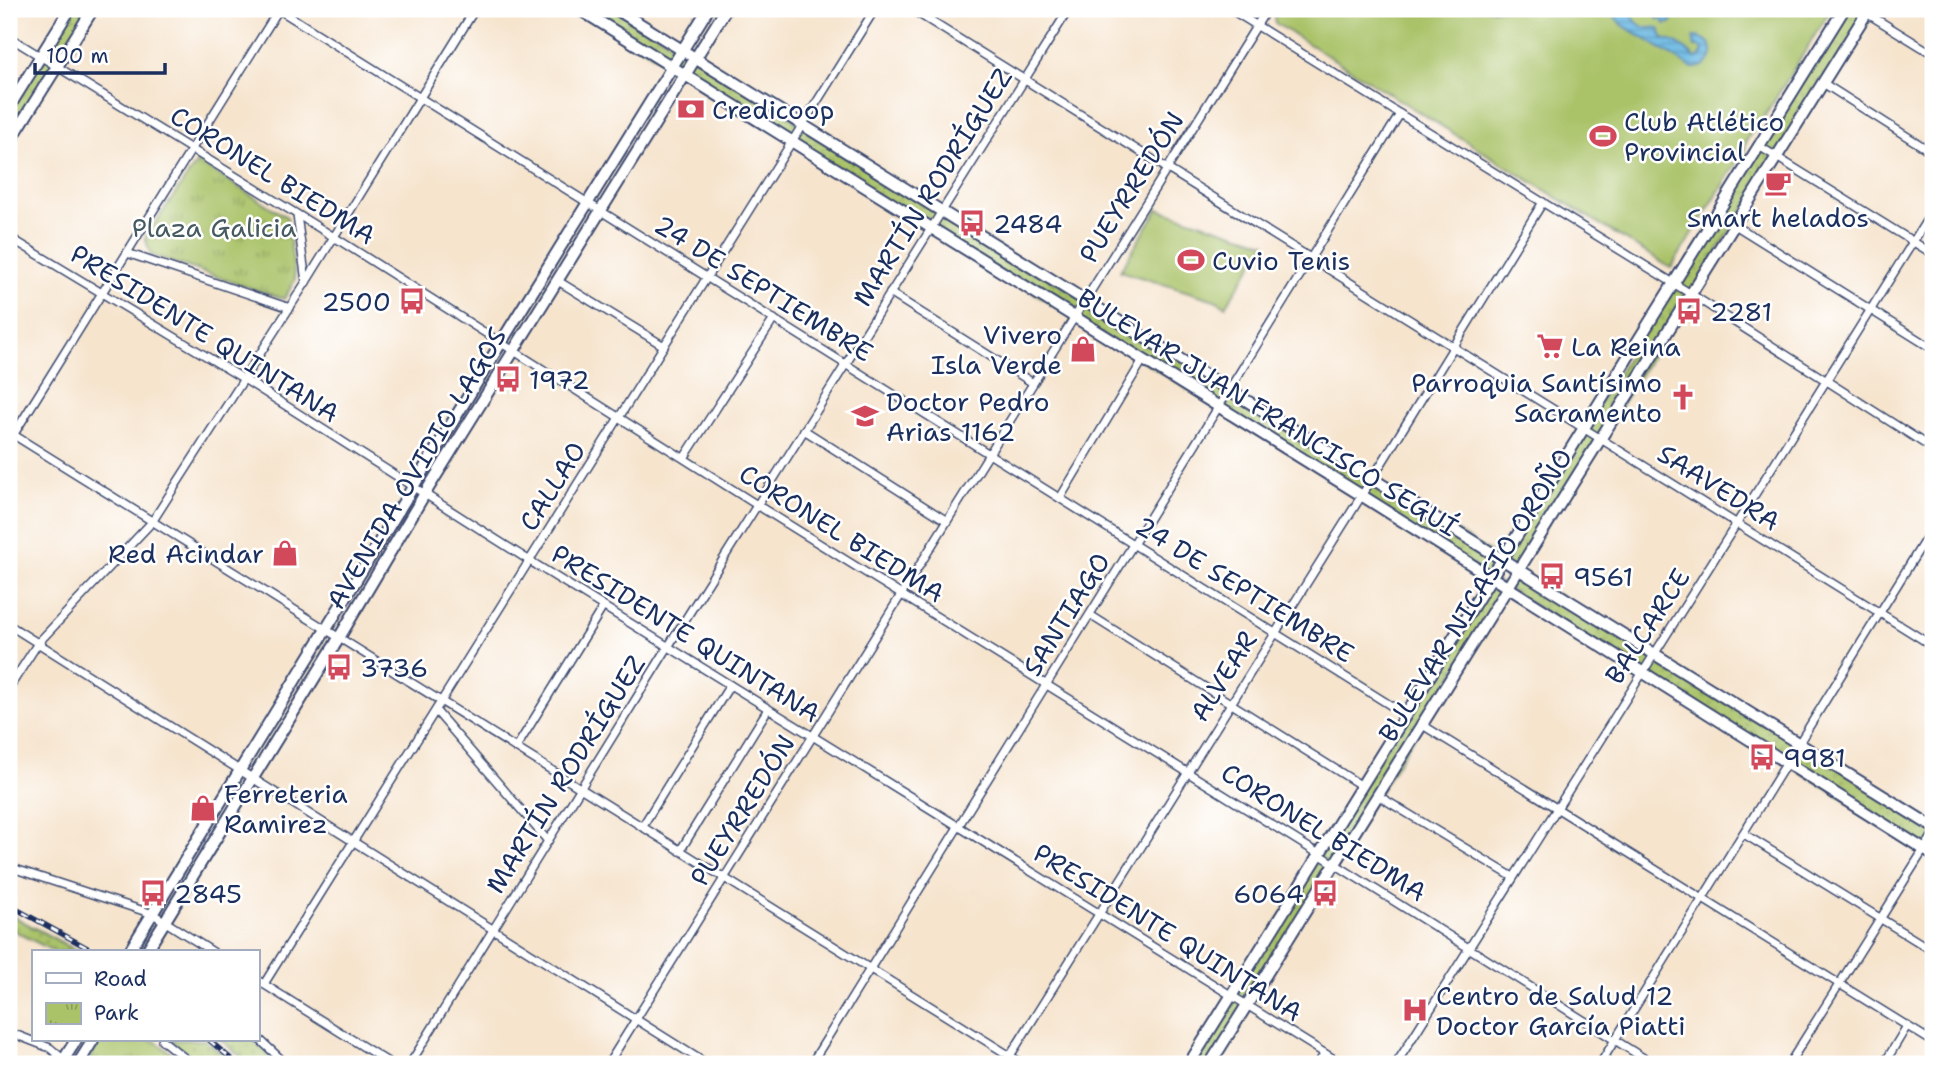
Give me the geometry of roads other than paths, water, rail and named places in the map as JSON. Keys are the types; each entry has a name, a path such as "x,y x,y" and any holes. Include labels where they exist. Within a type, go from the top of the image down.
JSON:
{"main road":[{"path":"9,107 70,9"},
{"path":"9,143 93,9"},
{"name":"BULEVAR JUAN FRANCISCO SEGUÍ","path":"579,9 1929,852"},
{"name":"BULEVAR JUAN FRANCISCO SEGUÍ","path":"616,9 1933,827"},
{"name":"AVENIDA OVIDIO LAGOS","path":"130,950 708,9"},
{"name":"AVENIDA OVIDIO LAGOS","path":"148,950 424,495 726,9"},
{"name":"BULEVAR NICASIO OROÑO","path":"1189,1064 1844,9"},
{"name":"BULEVAR NICASIO OROÑO","path":"1210,1064 1735,225 1865,10"},
{"path":"63,1062 75,1042"},
{"path":"78,1064 92,1042"}],"street":[{"path":"279,9 10,436 1023,1064"},
{"name":"24 DE SEPTIEMBRE","path":"279,9 1406,715"},
{"path":"9,688 38,643 152,522 290,308 475,9"},
{"name":"CALLAO","path":"260,982 354,842 875,9"},
{"name":"SAAVEDRA","path":"911,9 1933,646"},
{"name":"MARTÍN RODRÍGUEZ","path":"410,1064 804,429 1069,9"},
{"path":"1230,9 1692,294 1933,449"},
{"name":"PUEYRREDÓN","path":"608,1064 1267,9"},
{"path":"1865,10 1933,54"},
{"name":"CORONEL BIEDMA","path":"9,37 334,237 757,505 1335,863 1653,1064"},
{"path":"1823,83 1933,153"},
{"name":"SANTIAGO","path":"811,1064 1400,114"},
{"path":"1759,146 1933,254"},
{"name":"ALVEAR","path":"1005,1064 1372,479 1542,202"},
{"name":"BALCARCE","path":"1396,1064 1933,211"},
{"path":"297,215 306,282"},
{"path":"1735,225 1933,349"},
{"name":"PRESIDENTE QUINTANA","path":"9,237 244,379 603,607 1342,1064"},
{"path":"127,253 290,308"},
{"path":"558,281 664,346"},
{"path":"890,293 1033,383"},
{"path":"684,458 774,319"},
{"path":"1060,498 1143,360"},
{"path":"804,429 947,522"},
{"path":"1600,1064 1933,527"},
{"path":"516,748 603,607"},
{"path":"1090,615 1362,786"},
{"path":"9,625 707,1064"},
{"path":"642,827 730,685"},
{"path":"680,851 768,709"},
{"path":"436,711 548,841"},
{"path":"1422,724 1933,1042"},
{"path":"1377,795 1513,877"},
{"path":"1744,834 1933,951"},
{"path":"1788,1064 1880,918 1929,852 1933,835"},
{"path":"9,867 152,914 210,950"},
{"path":"260,982 391,1064"},
{"path":"1884,1064 1907,1026"},
{"path":"9,1032 32,1041"},
{"path":"259,1039 286,1064"},
{"path":"35,1042 50,1048 63,1062"},
{"path":"164,1042 192,1064"},
{"path":"1318,1064 1324,1054"}],"water":[{"path":"1609,9 1627,9 1641,26 1659,28 1663,39 1680,45 1695,58 1703,52 1700,47 1695,47 1693,37 1702,38 1711,47 1710,59 1700,67 1692,68 1627,28"},
{"path":"1660,9 1673,9 1671,23 1665,24 1663,20 1657,19"}],"railway":[{"path":"9,905 91,950"},
{"path":"211,1042 237,1064"}],"place":[{"name":"Credicoop","path":"691,109"},
{"name":"Club Atlético Provincial","path":"1603,136"},
{"name":"Smart helados","path":"1778,183"},
{"name":"2484","path":"972,223"},
{"name":"Cuvio Tenis","path":"1191,260"},
{"name":"2500","path":"412,301"},
{"name":"2281","path":"1689,311"},
{"name":"La Reina","path":"1550,346"},
{"name":"Vivero Isla Verde","path":"1083,349"},
{"name":"1972","path":"508,379"},
{"name":"Parroquia Santísimo Sacramento","path":"1683,397"},
{"name":"Doctor Pedro Arias 1162","path":"865,416"},
{"name":"Red Acindar","path":"285,553"},
{"name":"9561","path":"1552,576"},
{"name":"3736","path":"339,667"},
{"name":"9981","path":"1762,757"},
{"name":"Ferreteria Ramirez","path":"203,808"},
{"name":"2845","path":"153,893"},
{"name":"6064","path":"1325,893"},
{"name":"Centro de Salud 12 Doctor García Piatti","path":"1415,1010"}],"park label":[{"name":"Plaza Galicia","path":"214,227"}]}
